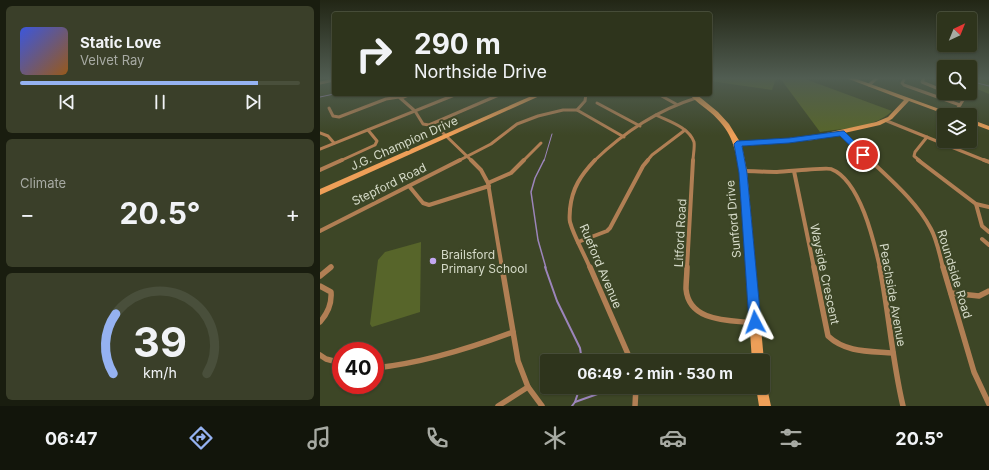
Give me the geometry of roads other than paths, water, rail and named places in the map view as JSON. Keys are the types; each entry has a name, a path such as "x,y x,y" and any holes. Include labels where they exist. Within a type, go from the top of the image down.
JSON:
{"street":[{"path":"320,149 450,97"},
{"path":"328,108 333,116 339,117 386,99 401,98 415,111 424,124 431,124 494,97"},
{"name":"J.G. Champion Drive","path":"320,192 526,97"},
{"name":"J.G. Champion Drive","path":"320,187 534,97"},
{"path":"586,97 585,101 577,110 624,137"},
{"path":"663,97 676,104"},
{"name":"Rueford Avenue","path":"627,354 570,221 572,199 578,180 593,160 656,115 692,97"},
{"name":"Sunford Drive","path":"695,97 725,123 734,134 737,144 743,171 757,354"},
{"path":"902,97 937,109"},
{"path":"937,97 960,105"},
{"path":"737,144 789,141 842,133 878,124 887,120 896,113 908,99"},
{"path":"958,108 964,100"},
{"path":"597,103 640,126"},
{"name":"Stepford Road","path":"320,231 468,156 495,141 513,127 529,119 563,110 577,110"},
{"path":"578,242 610,228 643,166 652,155 685,130 656,115"},
{"path":"887,120 937,141"},
{"path":"977,124 989,128"},
{"path":"320,170 375,146 377,141 368,130"},
{"name":"Litford Road","path":"685,130 693,138 694,143 686,290 692,305 702,314 711,318 755,322"},
{"path":"320,133 328,136 334,143"},
{"name":"Roundside Road","path":"842,133 907,198 932,230 952,293 974,372 989,404"},
{"path":"445,134 468,156 485,176 489,184 518,361 528,387 542,406"},
{"path":"927,137 915,152 916,158 976,204 989,207"},
{"path":"409,186 423,203 432,205 489,184 511,173 541,143"},
{"path":"955,148 989,162"},
{"name":"Peachside Avenue","path":"743,171 775,172 826,169 835,170 859,197 879,258 898,385 903,406"},
{"name":"Wayside Crescent","path":"794,171 828,336 833,342 841,346 893,353"},
{"path":"976,204 982,226 989,232"},
{"path":"982,239 989,244"},
{"path":"320,276 331,267"},
{"path":"320,286 331,292 332,296 328,312 320,322"},
{"path":"952,293 979,296 989,291"},
{"path":"384,367 398,366 454,354 513,332"},
{"path":"320,355 332,360"},
{"path":"498,406 528,387"},
{"path":"635,406 636,394"},
{"path":"763,394 765,406"}],"waterway":[{"path":"544,161 552,134"},
{"path":"544,160 535,178 531,192 538,240 546,268"},
{"path":"545,267 557,301 580,348 581,354"},
{"path":"575,402 578,394"},
{"path":"575,402 598,394"},
{"path":"572,406 575,402"}],"place":[{"name":"Brailsford Primary School","path":"433,261"}]}
